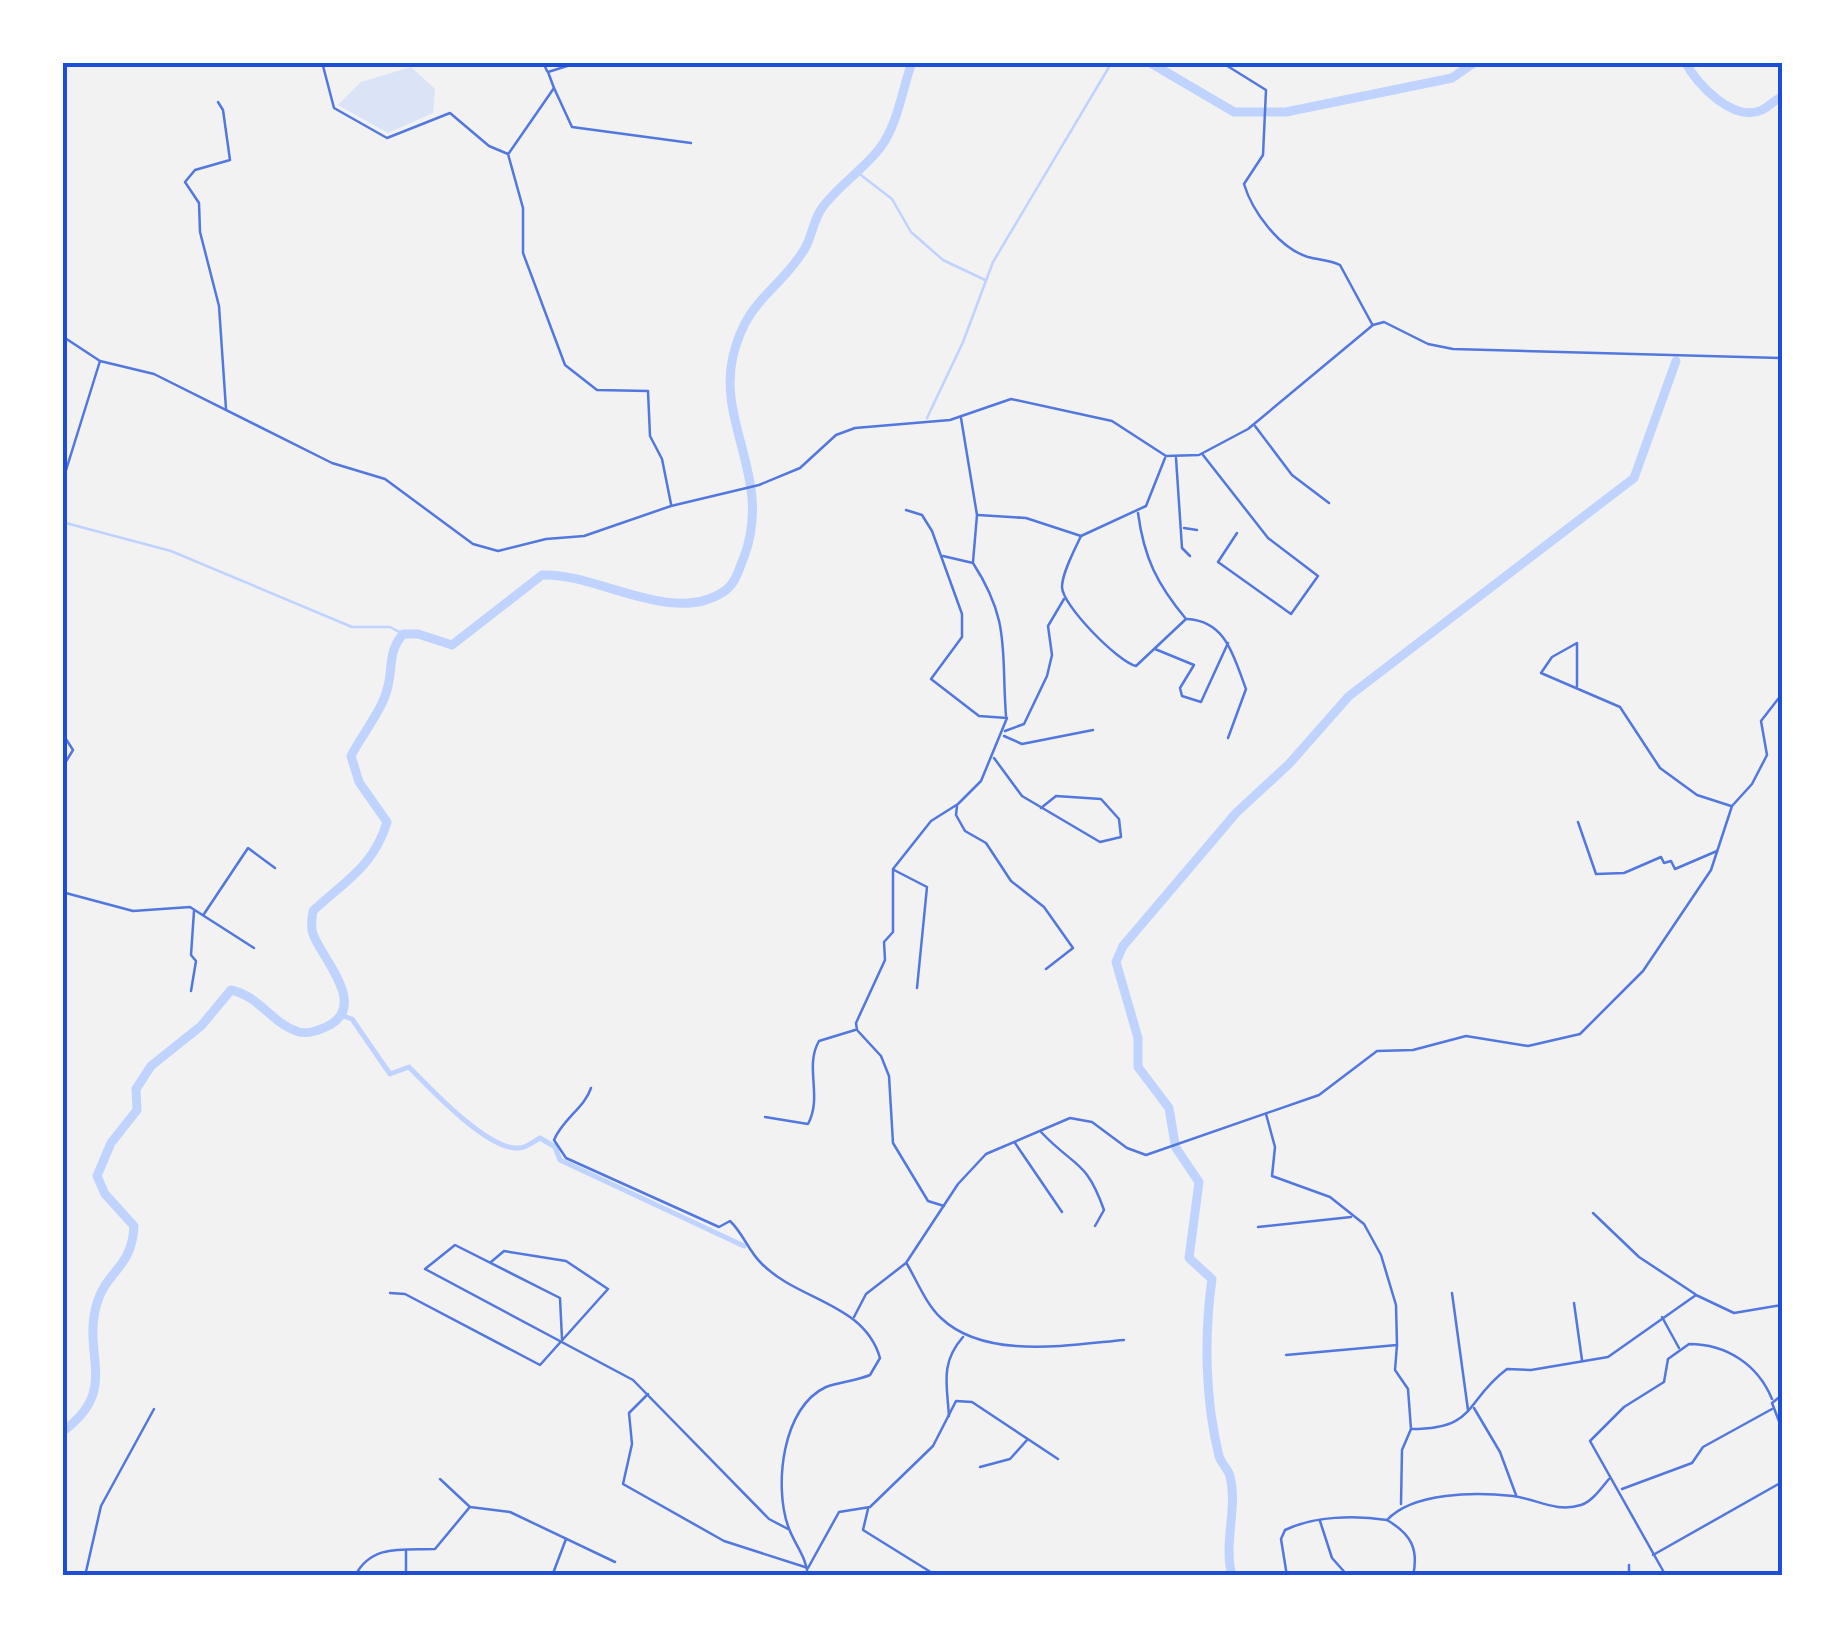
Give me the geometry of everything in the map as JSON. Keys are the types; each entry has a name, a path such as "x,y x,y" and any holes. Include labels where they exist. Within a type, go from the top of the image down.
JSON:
{"street":[{"path":"322,62 334,108 387,138 450,113 490,146 508,154"},
{"path":"544,62 572,127 691,143"},
{"path":"548,72 580,62"},
{"path":"1220,62 1260,84 1268,105 1261,161 1244,187 1265,222 1288,246 1304,256 1340,265 1374,325"},
{"path":"508,154 554,88"},
{"path":"218,102 224,110 230,160 196,170 185,182 199,203 200,232 219,306 226,411"},
{"path":"508,154 523,208 523,253 565,365 597,390 648,391 650,436 662,460 671,506"},
{"path":"62,336 100,362 154,374 332,464 385,478 452,531 486,550 584,536 671,506 760,485 800,468 836,435 855,428 960,418 988,404 1025,399 1112,421 1166,456 1202,454 1254,424 1374,325 1390,322 1428,344 1453,349 1782,358"},
{"path":"62,483 100,362"},
{"path":"856,1030 884,960 884,942 893,932 892,869 931,820 958,804 981,781 1004,733 1004,629 991,591 972,563 977,515 960,418"},
{"path":"1254,424 1292,476 1329,503"},
{"path":"1202,454 1268,538 1318,576 1291,614 1218,562 1238,533"},
{"path":"1166,456 1156,485 1138,513 1081,536 1061,584 1065,598 1106,646 1128,664 1136,666 1186,619"},
{"path":"1176,458 1182,548 1190,556"},
{"path":"906,510 922,515 962,614 962,637 931,680 979,716 1006,718"},
{"path":"1138,513 1143,553 1159,586 1186,619 1200,620 1224,635 1228,642 1246,689 1228,738"},
{"path":"977,515 1026,518 1067,528 1081,536"},
{"path":"1183,528 1196,530"},
{"path":"940,556 972,563"},
{"path":"1004,733 1024,724 1047,676 1052,655 1048,626 1065,598"},
{"path":"1154,649 1194,665 1180,688 1182,696 1201,702 1228,642"},
{"path":"1577,686 1577,643 1552,657 1541,673 1620,707 1660,768 1690,792 1732,806"},
{"path":"854,1317 866,1294 906,1263 958,1184 986,1154 1070,1118 1092,1122 1127,1148 1146,1155 1318,1095 1377,1051 1413,1050 1466,1036 1528,1046 1580,1034 1642,971 1712,870 1732,806 1752,784 1767,754 1761,721 1782,694"},
{"path":"1004,733 1022,744 1093,730"},
{"path":"62,733 72,750 62,768"},
{"path":"993,757 1022,796 1041,808 1100,842 1120,837 1119,819 1101,799 1056,796 1041,808"},
{"path":"958,804 956,815 965,831 986,844 1011,880 1044,908 1073,948 1046,969"},
{"path":"1578,822 1591,870 1608,877 1661,857 1664,863 1671,860 1675,870 1718,851"},
{"path":"204,915 248,848 275,868"},
{"path":"892,869 927,888 917,988"},
{"path":"62,892 133,912 194,910 254,948"},
{"path":"190,992 196,960 191,955 194,910"},
{"path":"764,1117 808,1124 818,1096 812,1053 819,1041 856,1030"},
{"path":"856,1030 881,1056 889,1076 892,1143 928,1201 945,1206"},
{"path":"590,1088 588,1097 560,1124 554,1140 566,1158 719,1227 730,1220 760,1263 788,1284 854,1317 875,1344 880,1358 870,1376 827,1387 812,1398 787,1434 780,1486 788,1529 808,1568 808,1576"},
{"path":"1265,1112 1273,1132 1272,1176 1330,1197 1340,1209 1355,1216 1381,1256 1396,1305 1395,1370 1408,1389 1411,1429 1402,1450 1401,1505"},
{"path":"1040,1131 1060,1152 1082,1164 1093,1179 1104,1210 1096,1226"},
{"path":"1014,1142 1062,1212"},
{"path":"1594,1214 1638,1256 1696,1295 1734,1313 1782,1304"},
{"path":"1258,1227 1355,1216"},
{"path":"562,1339 560,1298 455,1246 425,1269 633,1380 769,1519 788,1529"},
{"path":"390,1293 405,1294 540,1365 608,1289 607,1284 566,1261 532,1253 504,1251 490,1263"},
{"path":"906,1263 938,1316 964,1336 1011,1344 1124,1340"},
{"path":"1452,1293 1468,1412"},
{"path":"1411,1429 1448,1427 1474,1407 1507,1369 1608,1357 1696,1295"},
{"path":"1574,1303 1582,1362"},
{"path":"1662,1317 1679,1349"},
{"path":"949,1419 950,1392 944,1375 950,1352 964,1336"},
{"path":"1666,1576 1590,1441 1624,1407 1664,1382 1668,1359 1688,1344 1711,1346 1746,1360 1772,1399 1772,1409 1782,1429"},
{"path":"1286,1355 1396,1345"},
{"path":"648,1394 629,1413 632,1444 623,1484 724,1541 808,1568"},
{"path":"1772,1399 1782,1395"},
{"path":"937,1576 863,1530 870,1506 933,1446 956,1402 972,1402 1058,1459"},
{"path":"1474,1407 1500,1452 1516,1496"},
{"path":"86,1576 101,1506 154,1409"},
{"path":"1620,1490 1663,1470 1692,1463 1703,1447 1772,1409"},
{"path":"980,1467 1010,1459 1028,1439"},
{"path":"1387,1520 1401,1505 1480,1495 1516,1496 1551,1508 1580,1505 1610,1478"},
{"path":"440,1479 470,1507 510,1512 614,1562"},
{"path":"1653,1555 1782,1482"},
{"path":"808,1568 840,1512 870,1506"},
{"path":"355,1576 362,1562 382,1550 434,1549 470,1507"},
{"path":"1287,1576 1281,1539 1284,1530 1320,1521 1387,1520 1405,1530 1414,1544 1413,1576"},
{"path":"1320,1521 1332,1558 1348,1576"},
{"path":"552,1576 566,1538"},
{"path":"406,1550 406,1576"},
{"path":"1629,1564 1629,1576"}],"shaded area":[{"path":"411,67 435,89 433,113 388,133 338,105 361,82"}],"waterway":[{"path":"62,1432 80,1416 95,1387 93,1322 97,1303 129,1251 134,1226 105,1194 97,1176 111,1143 137,1110 136,1089 151,1066 201,1026 231,990 300,1032 326,1027 344,1008 339,982 313,934 313,911 366,862 387,822 359,782 351,756 385,695 398,641 403,634 418,634 452,645 542,575 564,576 635,596 683,603 705,600 729,587 744,557 751,529 749,477 730,381 739,337 754,308 804,250 822,208 886,139 912,62"},
{"path":"927,418 963,342 993,262 1112,62"},
{"path":"1149,62 1234,112 1286,112 1452,78 1475,62"},
{"path":"1685,62 1707,91 1728,107 1751,113 1782,97"},
{"path":"857,172 892,199 911,232 943,260 985,280"},
{"path":"1175,1144 1169,1108 1138,1067 1138,1038 1116,962 1123,946 1236,813 1289,764 1349,696 1634,478 1676,361"},
{"path":"62,522 171,551 352,627 390,627 403,634"},
{"path":"340,1015 352,1019 390,1074 409,1067 460,1116 492,1140 519,1148 540,1138 555,1147 560,1160 744,1246"},
{"path":"1176,1148 1199,1182 1189,1258 1212,1279 1207,1345 1209,1390 1214,1435 1232,1488 1232,1576"}]}
